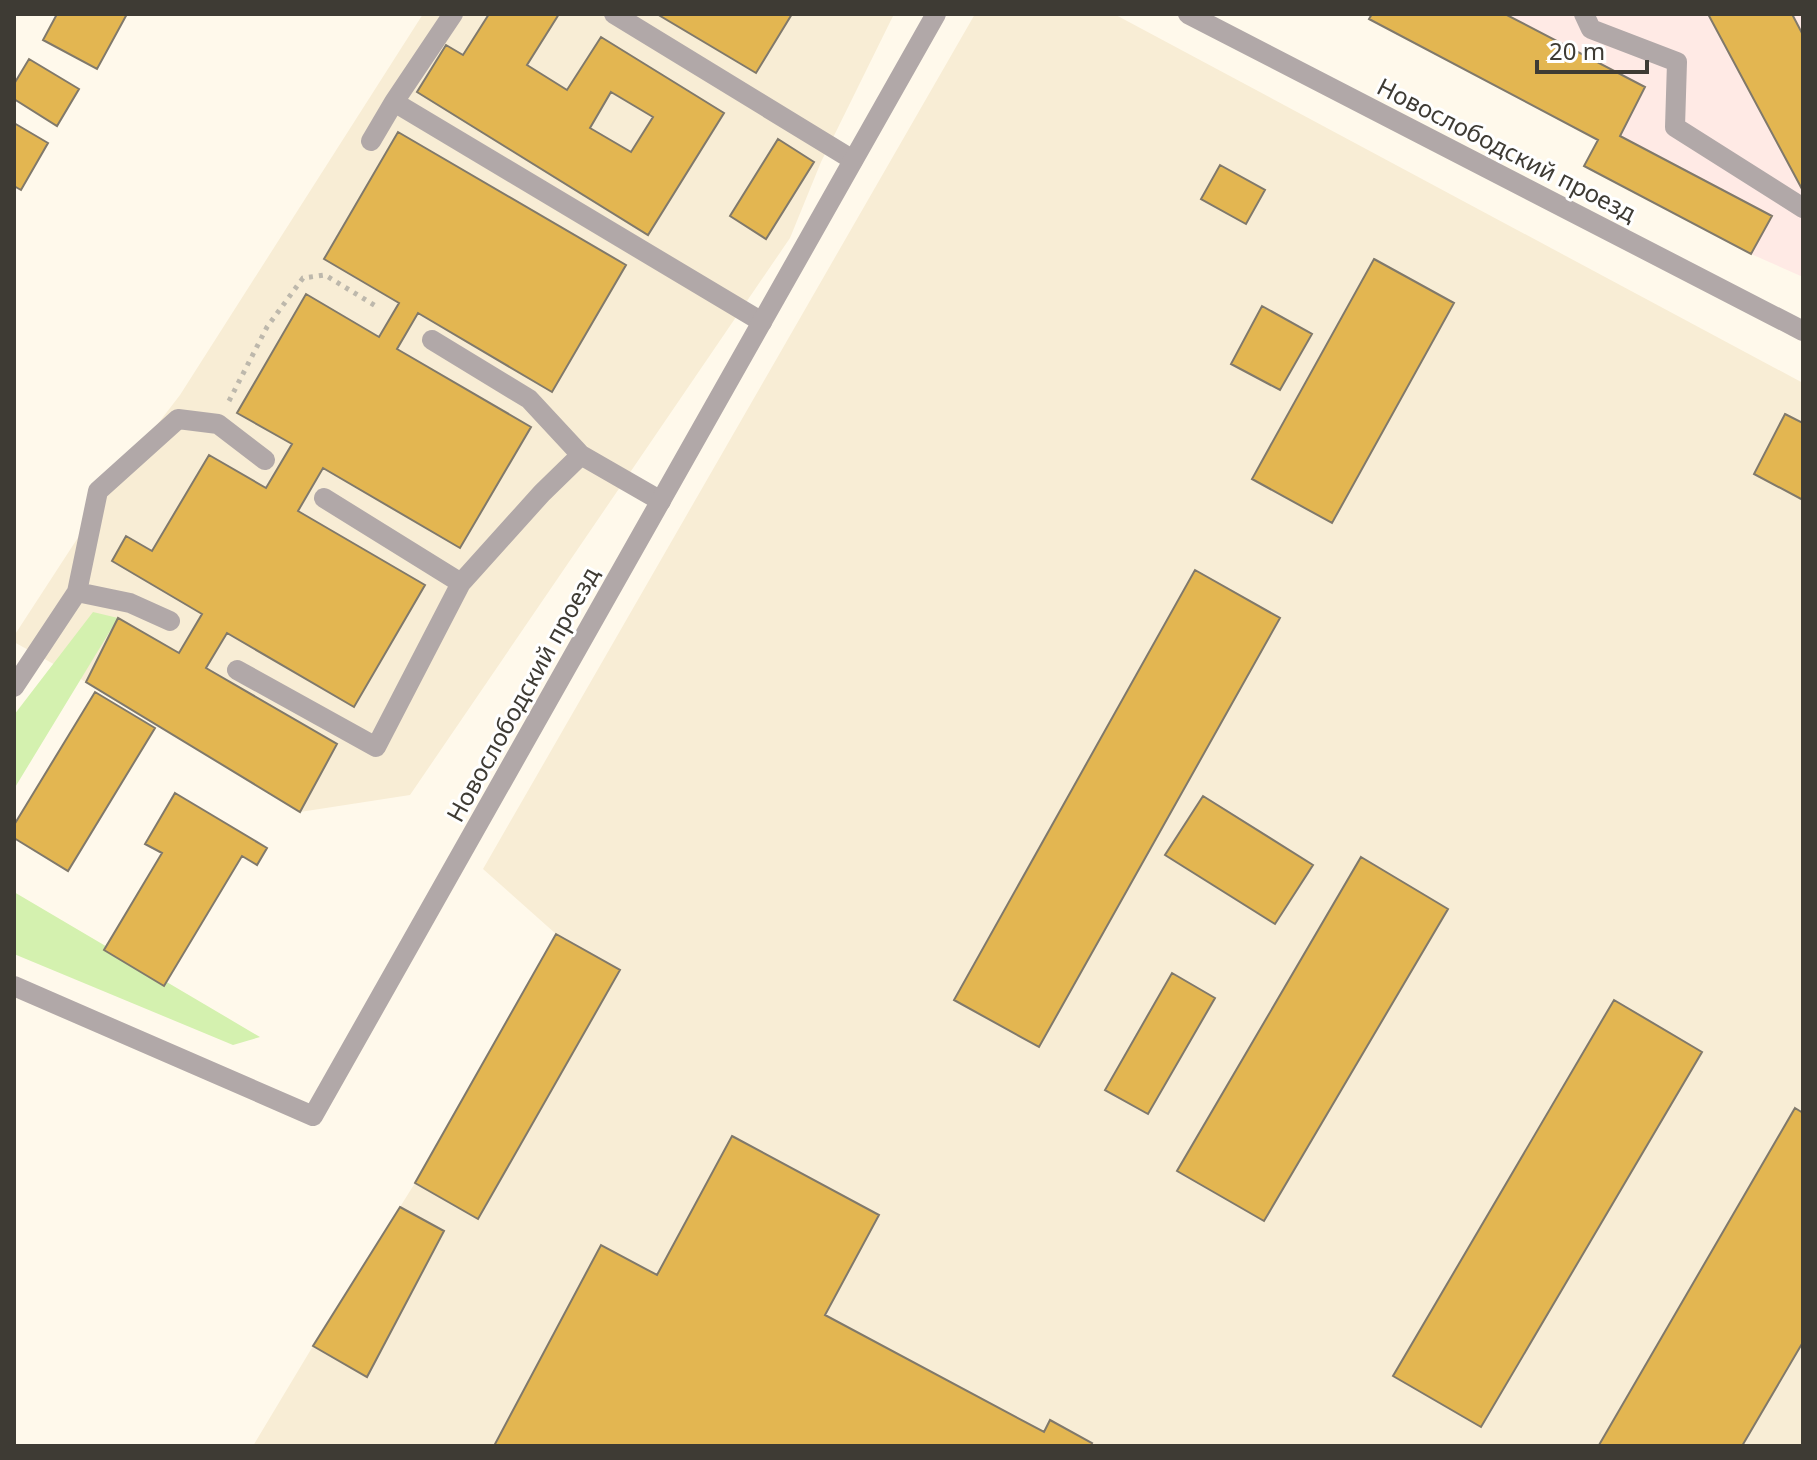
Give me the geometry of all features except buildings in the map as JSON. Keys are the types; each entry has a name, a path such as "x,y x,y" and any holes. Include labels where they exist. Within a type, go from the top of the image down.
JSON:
{"street":[{"path":"371,141 453,14"},
{"path":"614,14 853,160"},
{"name":"Новослободский проезд","path":"14,986 313,1116 936,14"},
{"name":"Новослободский проезд","path":"1188,14 1803,331"},
{"path":"1584,14 1591,29 1677,62 1675,127 1803,208"},
{"path":"394,102 762,322"},
{"path":"432,340 529,399 581,455 661,501"},
{"path":"14,687 77,592 98,491 178,419 218,424 265,460"},
{"path":"237,670 376,747 461,583 542,493 581,455"},
{"path":"324,498 461,583"},
{"path":"77,592 130,603 170,621"}],"path":[{"path":"218,424 267,327 303,278 325,275 379,308"}],"shaded area":[{"path":"423,14 894,14 821,162 790,238 410,795 300,812 86,682 14,642 14,636 120,473 180,395"},
{"path":"975,14 1114,14 1803,383 1803,1446 253,1446 415,1183 556,934 483,869"},
{"path":"1372,14 1803,14 1803,277 1751,254 1584,166 1598,140 1369,19"}],"green space":[{"path":"93,612 118,618 14,789 14,715"},
{"path":"14,892 260,1037 233,1045 14,954"}]}
